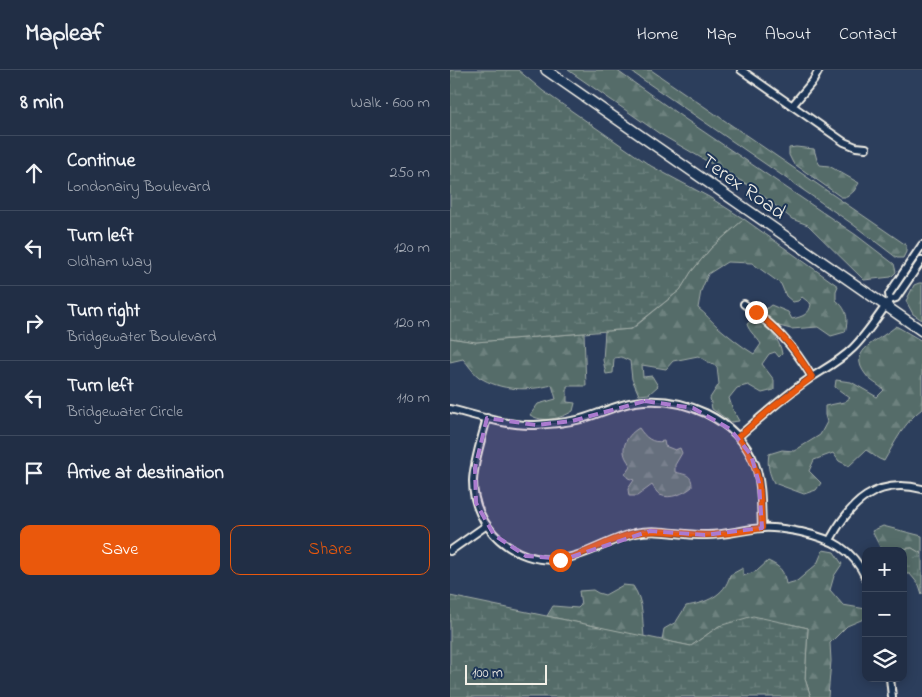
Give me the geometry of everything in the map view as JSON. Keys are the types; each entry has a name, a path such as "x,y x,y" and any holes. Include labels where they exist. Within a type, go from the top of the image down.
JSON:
{"main road":[{"name":"Terex Road","path":"546,70 888,303 922,331"}],"street":[{"path":"741,70 844,142 856,147 866,148"},
{"path":"792,106 819,70"},
{"path":"888,303 889,294 922,246"},
{"path":"738,437 778,402 839,360 852,348 867,332 888,303 896,298 922,260"},
{"path":"744,304 780,333 797,352 812,377"},
{"path":"450,409 523,425 560,423 581,419 633,403 657,401 681,404 702,412 721,422 738,437 748,450 756,466 762,528"},
{"path":"487,418 473,480 476,503 487,525 499,540 510,549 533,558 554,560 577,555 636,533 661,531 705,536 762,528 790,530 830,540 850,554 862,572"},
{"path":"830,540 847,513 878,490 908,486 922,489"},
{"path":"450,551 487,525"},
{"path":"890,682 892,697"}],"highlighted area":[{"path":"645,401 693,408 730,429 751,455 759,483 762,528 705,535 650,531 565,559 526,556 494,535 476,503 475,468 487,418 536,425 572,421"}],"green space":[{"path":"450,70 518,70 543,91 651,166 709,197 744,219 711,248 691,272 680,290 631,329 476,342 450,338"},
{"path":"568,70 616,70 856,235 894,264 896,272 891,277 864,280 808,225 792,219 755,189 660,134"},
{"path":"629,70 651,70 906,245 906,252 903,258 897,258 851,223"},
{"path":"789,148 814,149 820,165 829,166 859,183 854,191 847,197 841,197 793,163 789,155"},
{"path":"744,219 838,286 836,300 843,307 846,314 845,332 831,336 818,327 791,329 779,326 767,315 766,309 771,305 788,312 792,319 805,314 811,304 802,297 798,301 793,302 786,296 781,284 752,263 727,262 708,274 701,291 698,308 722,331 754,354 761,344 749,330 747,324 754,319 776,338 782,354 779,357 775,352 769,354 762,364 774,380 774,390 762,393 748,385 737,388 729,398 739,421 731,422 712,409 710,398 719,384 717,367 698,356 673,361 666,369 642,365 643,377 652,376 658,386 649,394 639,395 632,379 630,361 621,357 614,358 613,373 606,374 603,360 605,331 632,329 680,290 691,272 711,248"},
{"path":"922,283 922,320 913,314 906,301 914,285"},
{"path":"896,326 922,341 922,409 905,426 884,461 866,450 849,466 839,461 833,453 814,460 809,471 821,483 816,490 804,494 774,483 769,469 769,454 782,450 794,451 820,435 827,422 825,406 844,402 850,398 835,387 836,380 851,382 877,397 884,390 866,375 861,366 860,358 868,346"},
{"path":"584,333 586,386 567,386 567,402 575,403 573,411 557,418 540,419 530,415 538,404 556,399 552,385 524,389 496,385 479,377 463,359 450,362 450,338 476,342"},
{"path":"639,428 652,441 664,441 665,446 675,450 680,448 682,453 675,465 675,472 690,477 692,487 668,497 660,495 652,485 637,496 629,496 628,489 634,480 628,478 625,474 630,467 625,455 624,446 631,434"},
{"path":"883,526 922,536 922,554 907,547 880,547 872,531"},
{"path":"907,548 912,548 922,554 922,594 919,585 910,574 907,574"},
{"path":"823,550 834,552 842,564 834,576 830,590 843,605 862,608 862,620 847,626 830,643 831,661 828,697 811,697 805,679 808,628 790,624 719,626 691,646 662,640 664,629 676,622 686,606 700,603 719,593 724,588 730,575 743,568 743,576 757,571 768,561 781,570 786,584 797,581 817,564"},
{"path":"623,585 633,586 637,592 642,610 644,637 547,616 553,606 578,608 581,605 579,591 593,590 605,595"},
{"path":"450,596 691,646 719,626 753,616 808,628 805,679 811,697 450,697"}],"route":[{"path":"560,560 636,533 661,531 705,536 762,528 756,466 751,455 738,437 812,377 791,345 756,312"}]}
